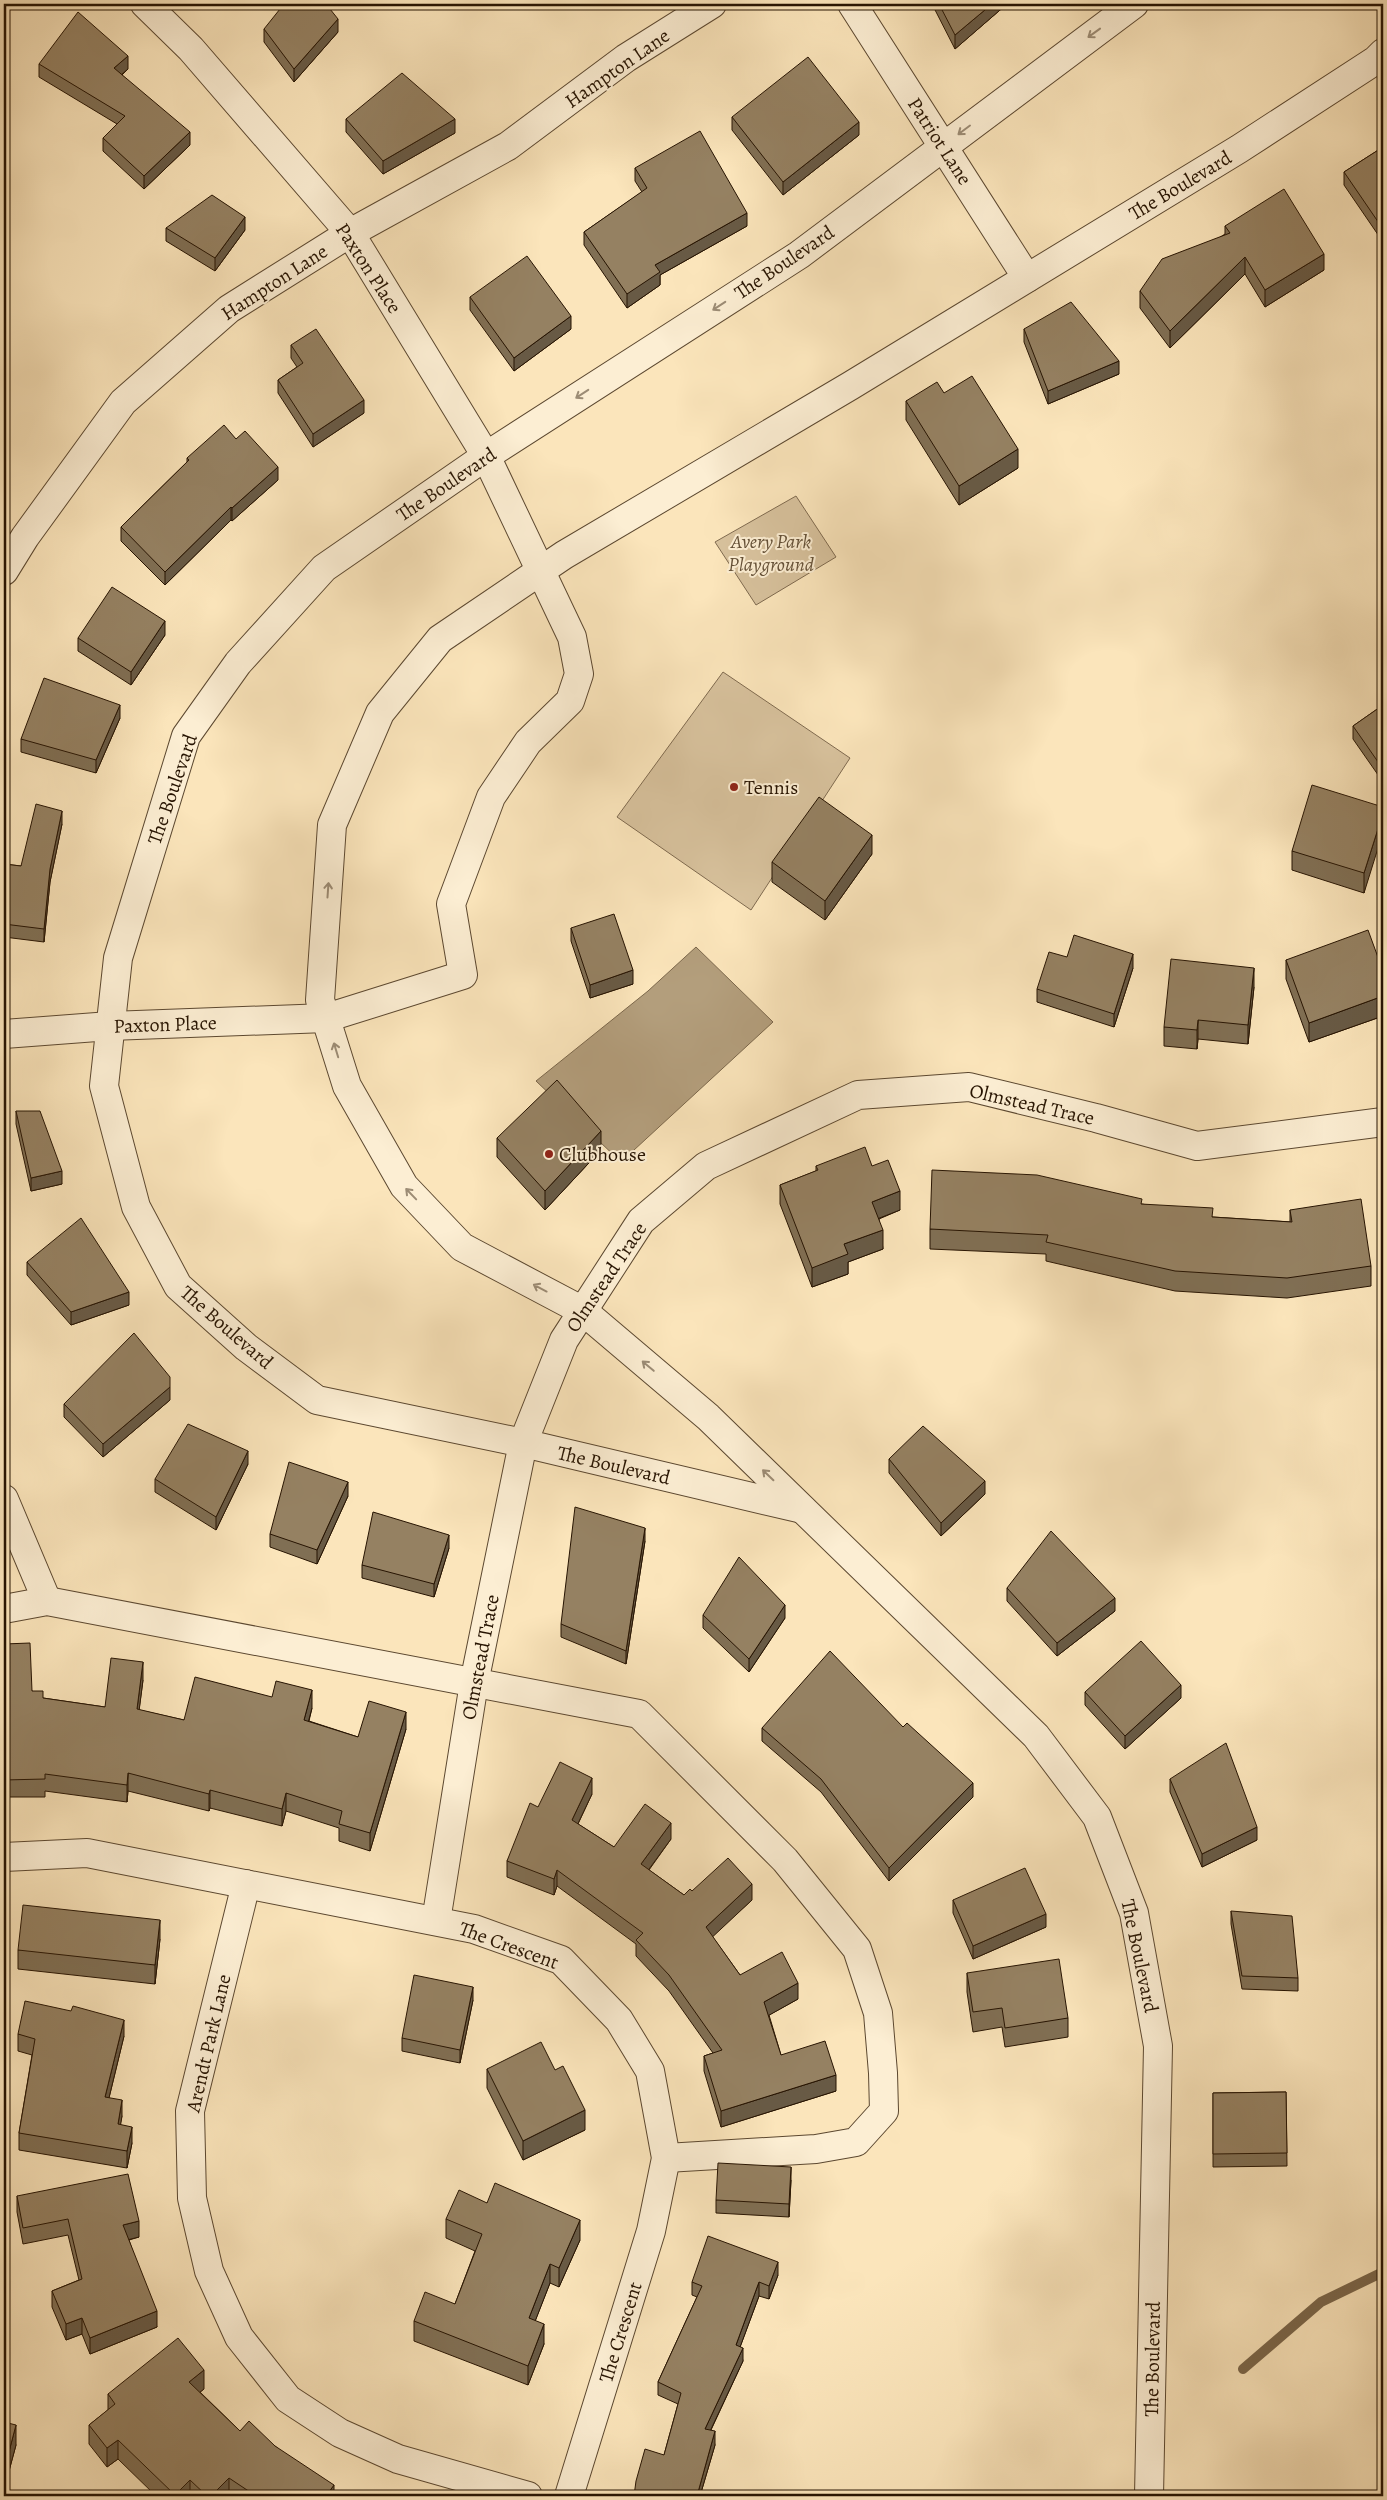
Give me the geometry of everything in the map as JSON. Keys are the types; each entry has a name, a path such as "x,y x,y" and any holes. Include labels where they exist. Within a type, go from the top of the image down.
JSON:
{"street":[{"name":"Hampton Lane","path":"4,571 25,537 123,402 230,309 350,233 508,146 626,58 712,4"},
{"name":"Patriot Lane","path":"852,4 1027,278"},
{"name":"The Boulevard","path":"803,1509 523,1444 316,1400 246,1347 178,1286 136,1207 104,1086 118,958 186,736 238,663 324,568 486,456 799,255 1134,4"},
{"name":"Paxton Place","path":"4,1034 110,1026 326,1018 463,975 451,904 491,797 528,742 570,701 579,674 572,637 542,570 486,456 350,233 191,50 160,9"},
{"name":"The Boulevard","path":"1149,2496 1158,2046 1134,1913 1097,1817 1036,1736 708,1417 583,1311 462,1247 404,1186 348,1086 320,1000 332,825 380,713 440,640 542,570 1239,148 1376,60 1383,53"},
{"name":"Olmstead Trace","path":"436,1922 474,1683 523,1444 564,1340 640,1221 706,1166 858,1095 969,1087 1096,1118 1196,1146 1383,1122"},
{"path":"4,1500 47,1601"},
{"path":"4,1609 47,1601 639,1714 785,1860 857,1949 878,2013 883,2073 884,2111 856,2142 816,2149 666,2158"},
{"name":"The Crescent","path":"4,1857 87,1853 474,1928 561,1960 619,2020 650,2071 666,2158 651,2231 569,2496"},
{"name":"Arendt Park Lane","path":"246,1884 190,2111 192,2198 209,2272 239,2337 288,2399 340,2433 398,2459 528,2496"}],"green space":[{"name":"Avery Park Playground","path":"796,496 836,557 756,605 715,542"},
{"name":"Tennis","path":"723,672 850,758 751,910 617,817"}],"shaded area":[{"path":"696,947 773,1022 621,1162 536,1081 648,991"}],"building":[{"path":"284,4 326,4 338,19 294,69 264,29"},
{"path":"939,4 992,4 955,35"},
{"path":"78,12 128,56 114,68 190,132 144,176 103,138 125,116 39,64"},
{"path":"808,57 859,122 783,182 732,117"},
{"path":"402,73 455,119 383,161 346,119"},
{"path":"700,131 747,213 655,265 660,272 627,294 584,232 647,188 635,168"},
{"path":"1383,147 1383,229 1344,172"},
{"path":"1284,189 1324,254 1265,290 1245,257 1170,331 1140,291 1162,259 1230,233 1225,226"},
{"path":"212,195 245,217 215,258 166,228"},
{"path":"527,256 571,316 514,358 470,297"},
{"path":"1071,302 1119,361 1048,391 1024,329"},
{"path":"316,329 364,400 313,434 278,380 303,363 291,345"},
{"path":"972,376 1018,449 959,486 906,401 937,382 944,393"},
{"path":"224,425 236,439 245,431 278,467 231,507 165,572 121,527 189,460 187,458"},
{"path":"112,587 165,621 131,672 78,638"},
{"path":"44,678 120,705 96,760 21,739"},
{"path":"1383,705 1383,769 1353,726"},
{"path":"1312,785 1383,807 1383,813 1364,873 1292,851"},
{"path":"819,797 872,835 825,901 772,862"},
{"path":"36,804 62,811 50,869 44,929 4,924 4,864 21,866"},
{"path":"614,914 633,970 590,985 571,928"},
{"path":"1368,930 1383,971 1383,996 1309,1023 1286,960"},
{"path":"1074,935 1133,954 1114,1014 1037,989 1049,952 1067,957"},
{"path":"1171,959 1254,968 1248,1025 1198,1020 1197,1030 1164,1027"},
{"name":"Clubhouse","path":"557,1080 601,1131 545,1191 497,1138"},
{"path":"16,1111 40,1111 62,1171 31,1178"},
{"path":"865,1147 872,1166 888,1160 900,1191 872,1202 883,1230 844,1244 848,1254 812,1268 780,1185 818,1170 816,1166"},
{"path":"932,1170 1037,1175 1142,1199 1141,1204 1213,1208 1212,1217 1292,1222 1290,1210 1361,1199 1371,1266 1287,1278 1175,1271 1046,1242 1048,1235 930,1229"},
{"path":"81,1218 129,1292 71,1312 27,1262"},
{"path":"134,1333 170,1377 170,1387 103,1444 64,1404"},
{"path":"188,1424 248,1451 216,1517 155,1479"},
{"path":"923,1426 985,1481 941,1523 889,1459"},
{"path":"289,1462 348,1482 317,1550 270,1534"},
{"path":"575,1507 645,1528 626,1651 561,1624"},
{"path":"373,1512 449,1535 434,1584 362,1565"},
{"path":"1051,1531 1115,1598 1057,1643 1007,1588"},
{"path":"739,1557 785,1605 749,1659 703,1615"},
{"path":"1141,1641 1181,1685 1125,1736 1085,1692"},
{"path":"30,1643 32,1691 43,1691 43,1698 105,1707 111,1658 143,1662 137,1709 184,1720 195,1677 272,1697 276,1681 312,1690 304,1720 358,1737 369,1701 406,1712 370,1833 339,1824 342,1811 286,1793 282,1809 210,1790 209,1794 128,1773 127,1785 45,1774 45,1779 4,1780 4,1644"},
{"path":"830,1651 903,1727 907,1723 973,1783 889,1868 821,1779 762,1728"},
{"path":"1226,1743 1257,1827 1202,1854 1170,1779"},
{"path":"560,1762 592,1778 572,1820 614,1847 645,1804 671,1823 641,1864 684,1895 690,1889 692,1891 728,1858 752,1884 706,1927 740,1975 782,1952 798,1983 764,2002 781,2055 825,2041 836,2075 721,2111 704,2056 722,2050 669,1975 636,1940 643,1933 557,1870 554,1879 507,1861 530,1803 538,1807"},
{"path":"1025,1868 1046,1914 973,1946 953,1900"},
{"path":"23,1905 160,1920 155,1965 18,1950"},
{"path":"1231,1911 1292,1916 1298,1978 1242,1976"},
{"path":"1059,1959 1068,2018 1005,2028 1002,2008 973,2012 967,1973"},
{"path":"414,1975 473,1987 460,2050 402,2038"},
{"path":"25,2001 71,2011 73,2006 124,2020 105,2097 122,2100 118,2124 132,2127 127,2151 19,2133 35,2039 18,2034"},
{"path":"541,2042 555,2070 563,2066 585,2110 523,2141 487,2069"},
{"path":"1286,2092 1287,2153 1213,2154 1213,2093"},
{"path":"718,2163 791,2167 789,2204 716,2200"},
{"path":"128,2174 139,2221 123,2225 157,2311 90,2338 82,2318 66,2324 52,2291 82,2279 68,2219 23,2228 17,2196"},
{"path":"495,2183 580,2220 559,2268 550,2264 529,2318 544,2324 528,2366 414,2321 425,2292 455,2304 482,2234 446,2219 459,2190 487,2203"},
{"path":"708,2236 778,2262 769,2286 759,2282 736,2345 743,2348 705,2429 715,2431 697,2496 634,2496 645,2449 664,2455 681,2393 658,2382 702,2286 692,2282"},
{"path":"178,2338 204,2370 189,2382 240,2431 249,2421 275,2446 334,2485 326,2496 256,2496 229,2478 211,2496 207,2496 190,2480 175,2495 118,2440 107,2448 89,2425 115,2404 108,2394"},
{"path":"4,2422 16,2425 6,2463 4,2463"}],"waterway":[{"path":"1243,2369 1321,2302 1383,2272"}],"place":[{"name":"Tennis","path":"734,787"},
{"name":"Clubhouse","path":"549,1154"}]}
